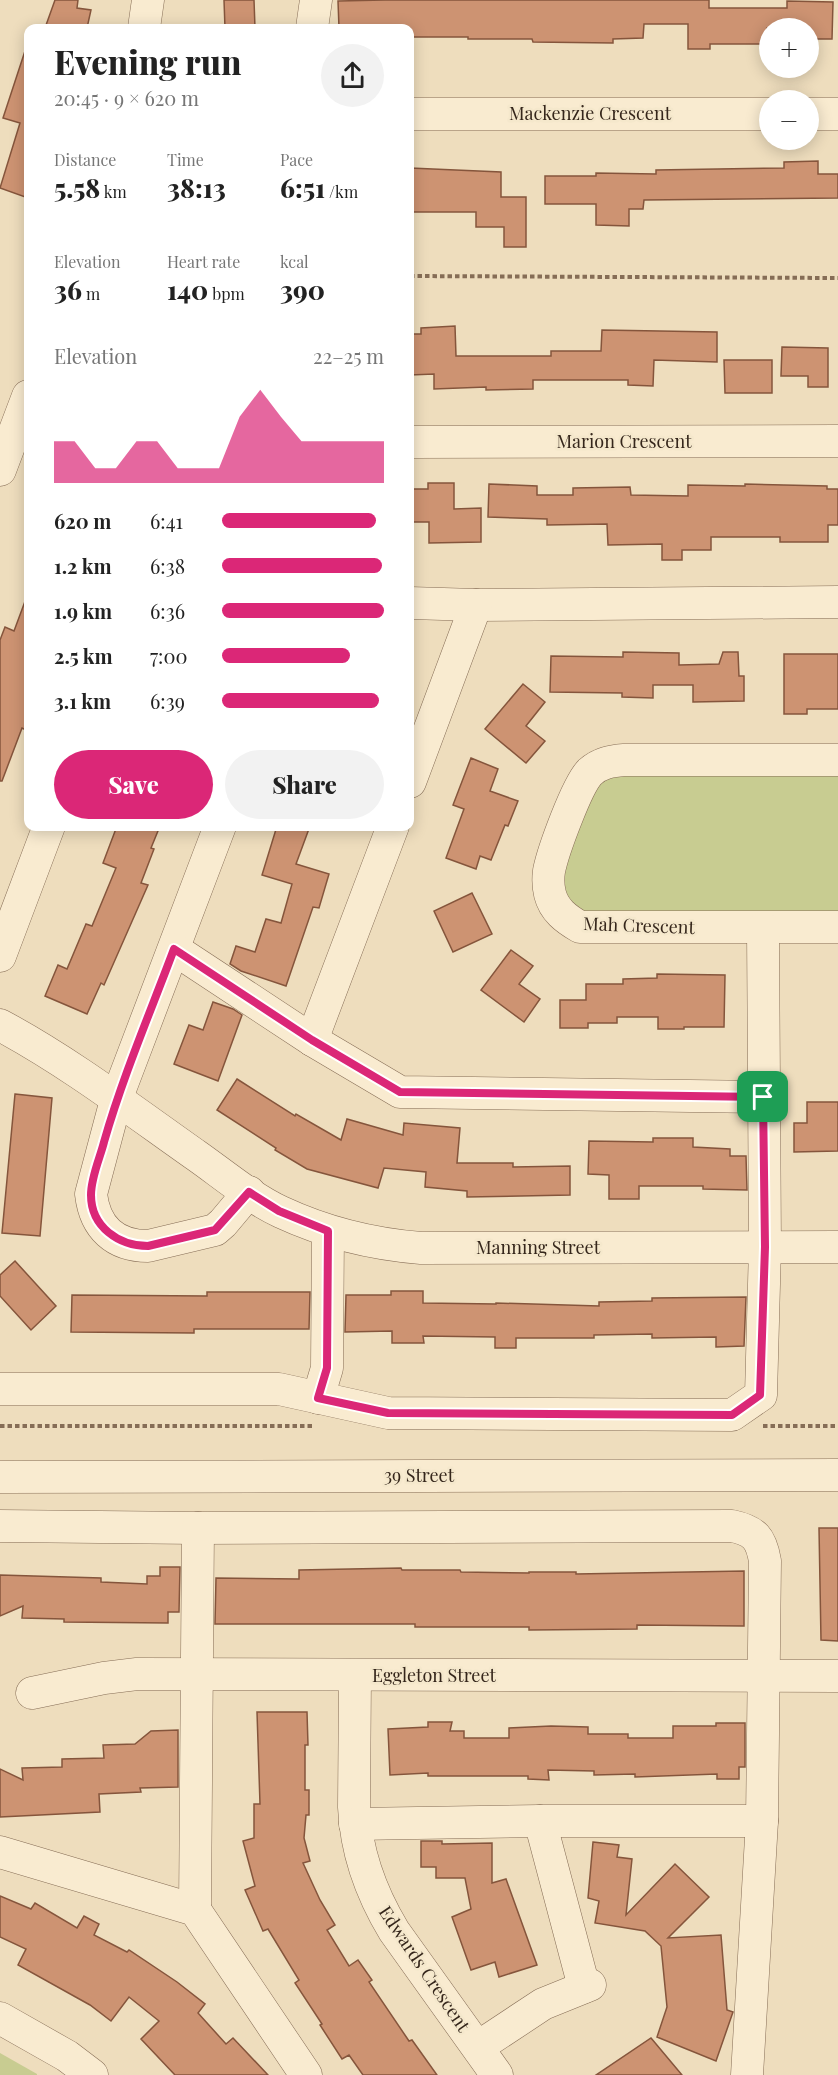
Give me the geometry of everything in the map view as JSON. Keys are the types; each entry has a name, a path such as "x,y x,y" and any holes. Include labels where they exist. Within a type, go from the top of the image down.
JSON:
{"street":[{"path":"145,24 148,0"},
{"path":"313,24 316,0"},
{"name":"Mackenzie Crescent","path":"414,114 759,114"},
{"path":"819,114 838,114"},
{"path":"0,470 24,407"},
{"name":"Marion Crescent","path":"414,442 838,441"},
{"path":"414,603 476,605 838,602"},
{"path":"414,771 476,605"},
{"name":"Mah Crescent","path":"838,760 609,762 598,766 589,773 576,794 549,868 548,882 550,896 557,909 566,920 580,927 838,927"},
{"path":"0,956 46,831"},
{"path":"218,831 116,1100 91,1194 92,1205 97,1216 112,1237 123,1243 148,1246 207,1233 223,1223 249,1192"},
{"path":"312,1040 391,831"},
{"path":"0,1389 279,1389 388,1413 732,1415 760,1395 765,1247 763,928"},
{"path":"174,949 312,1040 400,1092 763,1097"},
{"name":"Manning Street","path":"0,1025 40,1048 279,1211 328,1231 373,1243 421,1248 838,1247"},
{"path":"318,1398 327,1368 328,1231"},
{"name":"39 Street","path":"0,1477 838,1475"},
{"path":"0,1526 732,1527 744,1529 755,1536 762,1544 765,1561 762,1821 747,2075"},
{"path":"198,1528 195,1910 306,2075"},
{"name":"Eggleton Street","path":"32,1694 120,1675 838,1676"},
{"name":"Edwards Crescent","path":"355,1676 355,1824 364,1872 383,1913 497,2075"},
{"name":"Edwards Crescent","path":"478,2047 524,2015 587,1986 540,1821"},
{"path":"355,1824 762,1821"},
{"path":"0,1852 195,1910"},
{"path":"0,2018 67,2055 92,2075"}],"path":[{"path":"414,276 838,278"}],"green space":[{"path":"838,760 838,927 580,927 549,868 589,773"},
{"path":"0,2053 37,2074 37,2075 0,2075"}],"building":[{"path":"55,0 78,0 77,8 91,10 88,24 46,24"},
{"path":"224,0 254,0 255,24 225,24"},
{"path":"709,0 709,8 787,8 787,1 833,2 832,39 819,39 819,18 759,18 759,44 710,44 710,49 688,49 688,24 644,24 643,38 613,39 613,43 414,37 414,24 339,24 338,1"},
{"path":"24,54 24,197 0,188 20,123 3,118"},
{"path":"818,161 818,174 838,174 838,198 644,200 643,209 629,209 629,226 596,225 596,204 545,204 545,176 596,176 596,173 656,174 656,170 784,168 784,162"},
{"path":"414,168 501,172 501,197 526,197 526,247 504,247 504,227 476,227 476,212 414,212"},
{"path":"455,326 456,356 551,356 551,351 601,351 602,330 717,332 717,362 654,360 653,386 628,385 628,380 533,380 533,389 486,390 486,387 434,389 434,374 414,375 414,334 421,334 421,328"},
{"path":"782,347 828,348 828,387 808,387 808,376 781,376"},
{"path":"724,360 772,360 772,393 725,393"},
{"path":"428,483 454,483 454,509 481,508 481,542 429,543 429,522 414,522 414,489 428,489"},
{"path":"489,484 537,486 537,495 573,495 573,488 630,487 631,495 688,496 688,485 827,486 827,489 838,489 838,525 828,525 828,542 780,542 780,537 711,537 711,550 682,550 682,560 662,560 662,544 608,545 607,524 547,525 547,519 488,517"},
{"path":"24,604 24,729 22,728 2,781 0,781 0,640 5,627 14,631"},
{"path":"623,652 679,653 679,665 719,664 723,652 738,652 739,676 744,676 744,701 693,702 693,685 653,685 653,698 622,697 622,693 550,692 551,656 623,657"},
{"path":"784,654 838,654 838,709 807,709 807,714 784,714"},
{"path":"523,684 545,702 526,726 545,741 526,763 485,729"},
{"path":"471,758 498,769 490,791 518,801 508,826 505,825 491,860 480,856 476,869 446,858 464,809 453,805"},
{"path":"115,831 158,831 151,848 154,849 141,883 148,885 104,985 101,983 87,1014 45,996 58,965 67,969 86,924 92,926 116,868 103,863"},
{"path":"275,831 308,831 296,864 329,874 319,908 313,907 286,986 241,971 230,964 236,946 255,952 266,919 281,923 292,884 262,875"},
{"path":"472,893 492,934 453,952 434,911"},
{"path":"511,950 533,966 519,984 540,999 524,1022 481,990"},
{"path":"657,974 725,975 724,1027 658,1029 658,1017 617,1017 617,1023 588,1023 588,1028 560,1028 560,1000 586,1000 586,984 623,984 623,979 657,978"},
{"path":"213,1002 242,1015 218,1081 174,1064 189,1025 203,1030"},
{"path":"237,1079 295,1116 296,1114 341,1140 347,1119 403,1135 404,1123 460,1128 457,1163 513,1163 513,1167 570,1166 570,1195 467,1197 467,1191 425,1187 426,1172 384,1168 378,1188 307,1169 217,1110"},
{"path":"15,1094 52,1098 40,1236 2,1233"},
{"path":"807,1102 838,1102 838,1151 794,1152 794,1123 807,1123"},
{"path":"653,1138 693,1138 693,1147 730,1149 730,1156 746,1156 747,1190 703,1189 703,1186 639,1186 639,1199 609,1199 609,1175 588,1174 589,1141 653,1142"},
{"path":"15,1261 56,1306 31,1330 0,1296 0,1275"},
{"path":"391,1291 423,1291 423,1303 599,1306 599,1302 652,1301 652,1298 746,1297 744,1346 716,1347 716,1337 652,1338 652,1334 594,1335 594,1338 516,1338 516,1348 495,1348 495,1337 423,1336 424,1343 392,1343 392,1331 345,1332 346,1295 391,1295"},
{"path":"207,1292 310,1292 309,1329 194,1329 194,1333 71,1332 72,1295 207,1296"},
{"path":"819,1528 838,1528 838,1641 821,1640"},
{"path":"160,1567 180,1567 179,1612 168,1612 168,1623 64,1622 64,1619 22,1618 23,1606 0,1616 0,1575 101,1578 101,1582 147,1584 147,1576 160,1576"},
{"path":"401,1568 402,1570 460,1570 461,1572 576,1572 576,1574 744,1571 744,1626 637,1625 637,1629 529,1630 529,1627 415,1627 415,1624 215,1624 216,1578 299,1579 299,1570"},
{"path":"257,1712 307,1712 308,1745 305,1745 305,1790 309,1790 309,1815 306,1815 304,1838 310,1861 303,1863 320,1900 335,1925 327,1930 349,1966 358,1960 372,1980 369,1982 409,2041 412,2040 437,2075 363,2075 349,2055 342,2059 295,1983 299,1980 268,1929 263,1931 245,1890 255,1886 243,1841 254,1838 254,1804 260,1804"},
{"path":"428,1722 452,1722 450,1731 464,1731 464,1738 509,1738 509,1728 551,1726 588,1727 588,1734 628,1734 628,1738 673,1738 673,1726 745,1723 745,1767 739,1767 739,1779 717,1779 717,1774 635,1777 635,1774 594,1775 594,1771 548,1770 549,1780 528,1779 528,1776 428,1776 428,1773 390,1775 388,1729 428,1727"},
{"path":"178,1730 178,1787 140,1788 141,1792 99,1794 100,1812 0,1817 0,1769 23,1780 22,1768 62,1767 62,1759 104,1758 103,1745 135,1744 151,1731"},
{"path":"421,1841 442,1841 442,1844 492,1843 492,1883 506,1879 537,1965 499,1977 495,1962 471,1970 452,1917 471,1909 465,1878 436,1878 436,1867 421,1867"},
{"path":"593,1842 619,1845 617,1857 632,1859 626,1915 675,1864 709,1897 668,1938 721,1935 727,2010 733,2012 716,2061 657,2037 667,2007 661,1946 645,1931 595,1923 599,1901 588,1898"},
{"path":"0,1896 31,1909 35,1903 77,1928 84,1916 99,1924 94,1935 127,1952 129,1950 205,2004 198,2013 226,2044 233,2038 268,2075 175,2075 141,2039 159,2021 129,1997 111,2021 90,2005 18,1965 26,1949 0,1937"},
{"path":"651,2038 682,2075 596,2075"}],"route":[{"path":"174,949 312,1040 400,1092 763,1097 765,1247 763,1364 760,1395 732,1415 388,1413 318,1398 327,1368 328,1231 279,1211 249,1192 215,1230 148,1246 137,1246 123,1243 112,1237 92,1205 92,1184 116,1100 174,949"}]}
